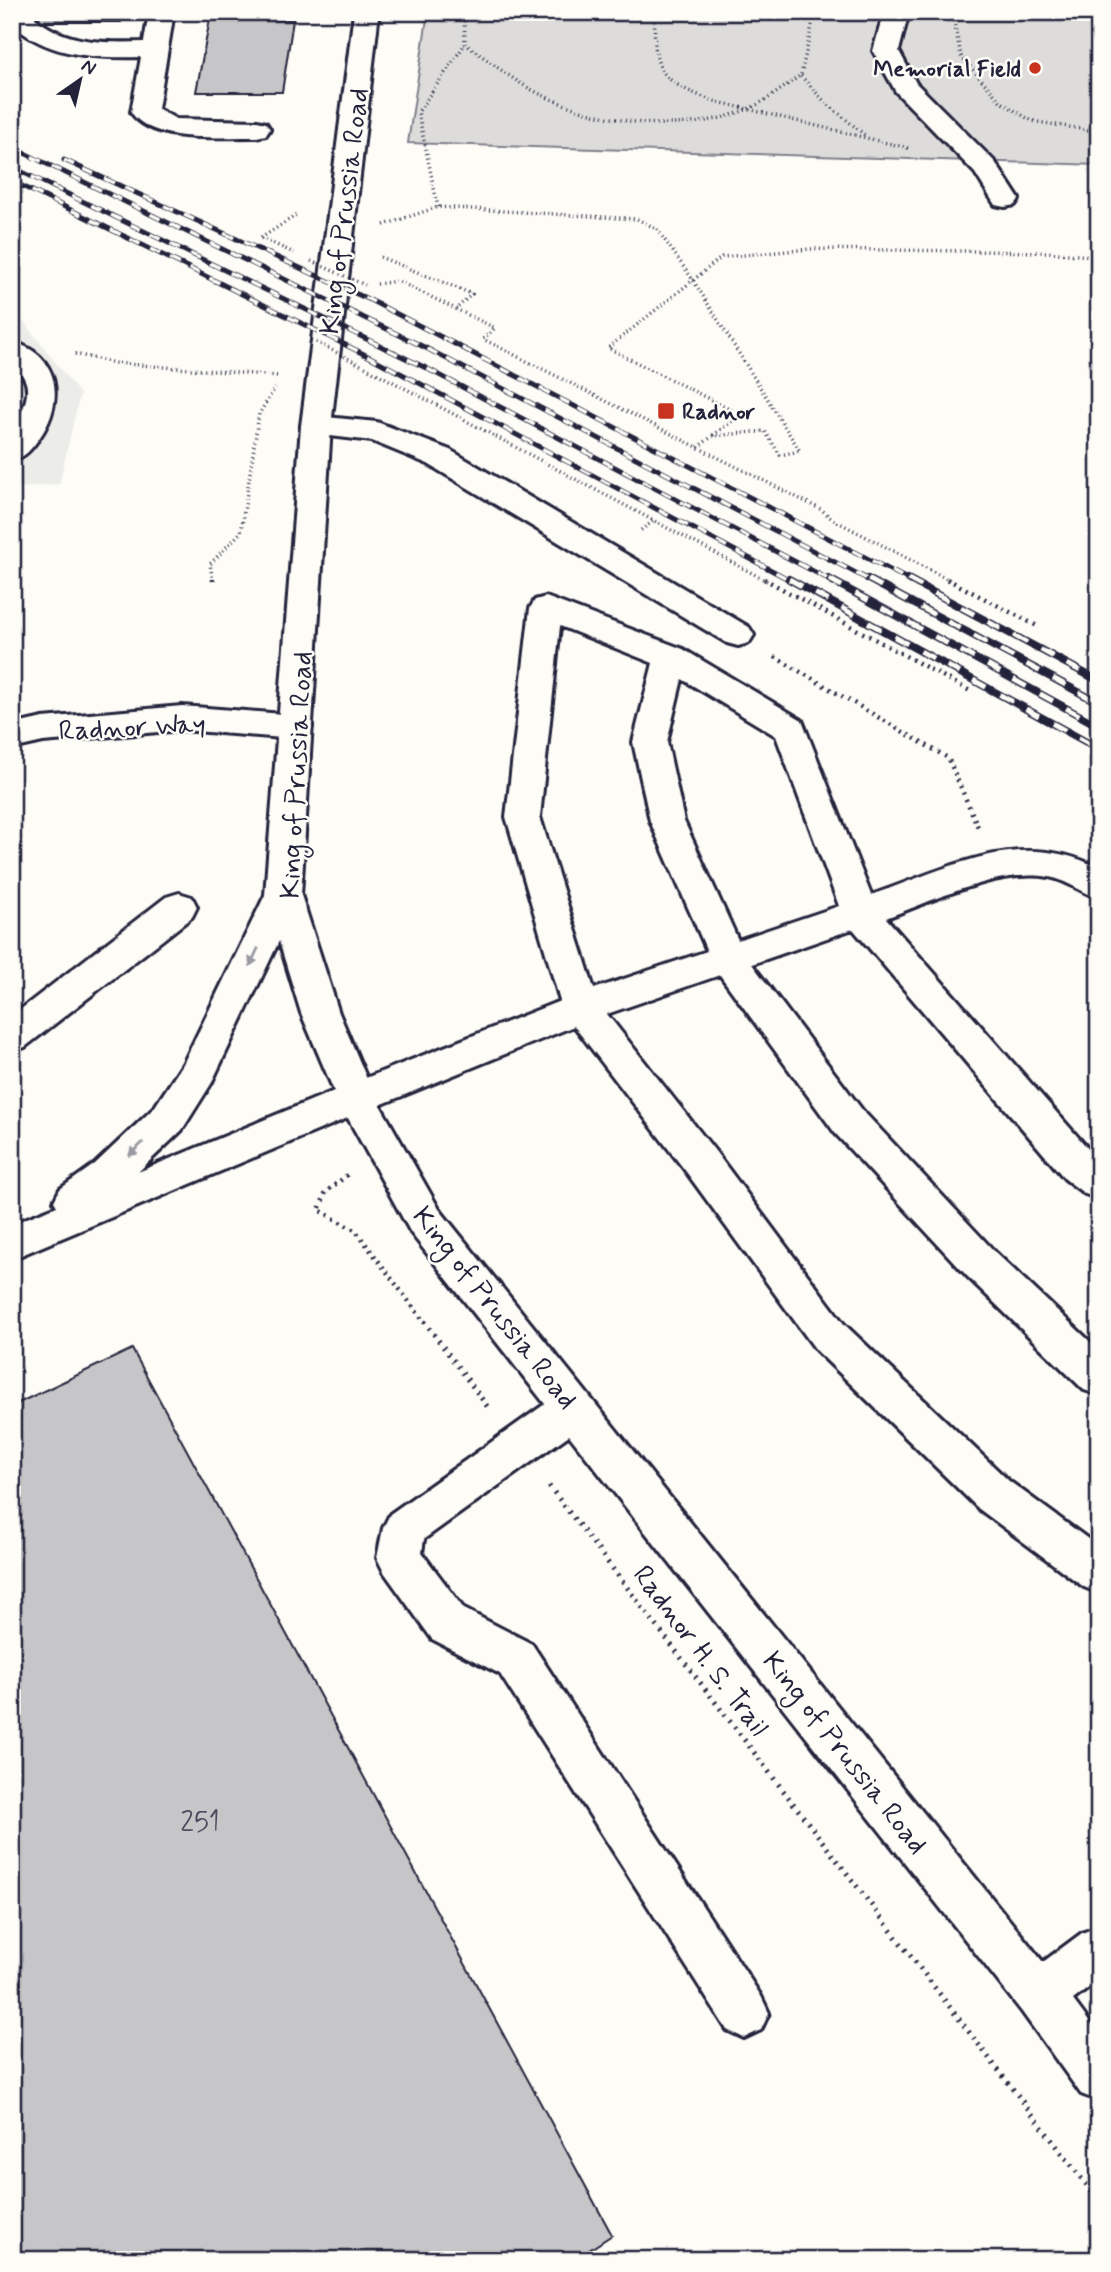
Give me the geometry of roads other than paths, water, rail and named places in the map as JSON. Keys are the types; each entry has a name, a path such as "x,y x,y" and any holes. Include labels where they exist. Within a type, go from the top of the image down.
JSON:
{"main road":[{"path":"22,12 23,21 33,32 61,43 101,51 155,49"},
{"path":"162,12 144,113 170,127 257,130"},
{"name":"King of Prussia Road","path":"367,12 316,426 283,895 320,1013 356,1098 425,1221 1039,1995 1099,2076"},
{"path":"897,12 886,51 905,87 985,168 1005,199"},
{"path":"12,451 32,429 42,404 41,388 34,368 19,356"},
{"path":"316,426 377,432 439,457 738,635"},
{"path":"1099,1183 1079,1168 859,911 790,729 670,657 546,608 523,817 581,1008 701,1162 830,1337 994,1495 1099,1573"},
{"path":"670,657 650,742 667,821 728,958 849,1122 981,1264 1099,1377"},
{"name":"Radnor Way","path":"12,737 43,730 182,718 295,727"},
{"path":"23,1237 356,1098 581,1008 996,866 1031,861 1068,866 1099,885"},
{"path":"23,1237 109,1175 167,1119 198,1073 283,895"},
{"path":"12,1037 179,907"},
{"path":"573,1408 405,1528 399,1558 448,1624 516,1659 744,2013"},
{"path":"1039,1995 1099,1950"}],"railway":[{"path":"12,147 424,347 871,581"},
{"path":"64,160 370,300 911,581"},
{"path":"12,167 424,367 832,581"},
{"path":"12,181 372,358 792,581"},
{"path":"789,579 1099,749"},
{"path":"829,579 1099,726"},
{"path":"868,579 1099,703"},
{"path":"908,579 1099,681"}],"place":[{"name":"Memorial Field","path":"1035,68"},
{"name":"Radnor","path":"666,411"}]}
